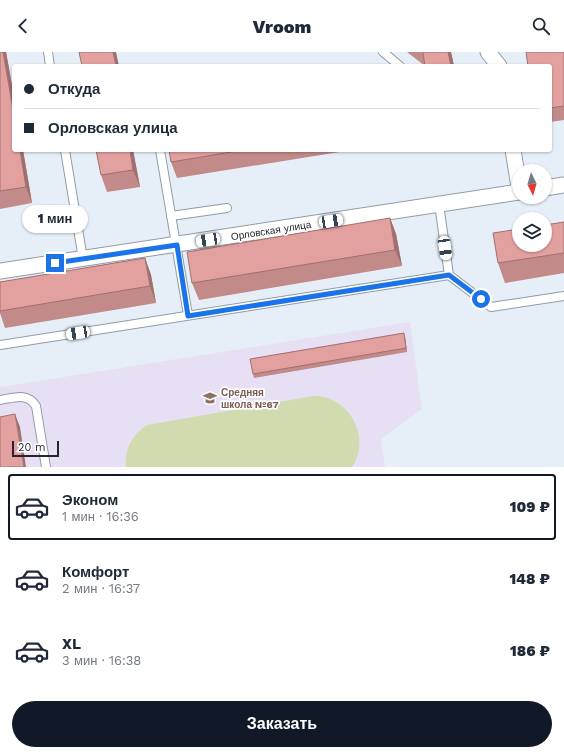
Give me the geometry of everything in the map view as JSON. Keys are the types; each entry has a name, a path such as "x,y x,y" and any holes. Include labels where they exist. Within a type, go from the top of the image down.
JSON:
{"street":[{"path":"488,52 497,64"},
{"path":"513,152 515,164"},
{"path":"552,187 564,185"},
{"name":"Орловская улица","path":"0,271 512,193"}],"lane":[{"path":"48,52 50,64"},
{"path":"383,52 398,64"},
{"path":"65,152 83,259"},
{"path":"160,152 188,316"},
{"path":"439,204 449,275 491,307 564,296"},
{"path":"171,216 227,208"},
{"path":"0,345 449,275"},
{"path":"0,400 28,397 32,400 36,406 46,467"}],"shaded area":[{"name":"Средняя школа №67","path":"410,322 422,409 381,439 385,467 0,467 0,387"}],"green space":[{"path":"313,396 326,398 337,403 346,410 354,420 358,432 359,444 358,456 352,467 126,467 126,454 130,443 137,433 147,425"}],"building":[{"path":"0,52 3,52 12,104 12,152 20,152 26,187 0,191"},
{"path":"79,52 113,52 116,64 82,64"},
{"path":"422,52 448,52 451,64 425,64"},
{"path":"526,52 564,52 564,106 552,108 552,64 528,64"},
{"path":"96,152 130,152 133,170 101,175"},
{"path":"169,152 231,152 171,162"},
{"path":"390,218 395,250 192,283 187,252"},
{"path":"564,222 564,253 498,263 493,233 512,230 512,252 552,252 552,224"},
{"path":"145,258 150,286 0,311 0,282"},
{"path":"404,333 406,348 253,374 250,359"},
{"path":"15,414 24,467 0,467 0,417"}],"place":[{"name":"Средняя школа №67","path":"210,398"}],"route":[{"path":"55,263 177,245 188,316 449,275 481,299"}]}
